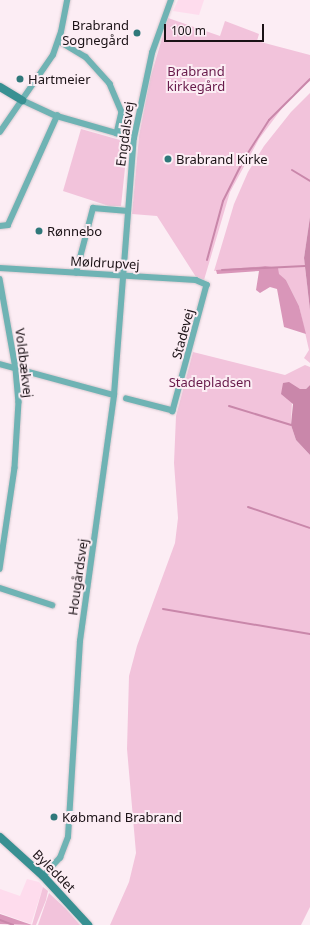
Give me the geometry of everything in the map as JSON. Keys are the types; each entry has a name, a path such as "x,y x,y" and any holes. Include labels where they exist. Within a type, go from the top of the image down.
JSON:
{"street":[{"path":"0,132 46,66 59,41 67,0"},
{"name":"Engdalsvej","path":"123,275 134,138 152,53 171,0"},
{"path":"59,41 86,57 110,84 122,112 117,133"},
{"path":"0,88 57,116 134,138"},
{"path":"0,226 8,225 57,116"},
{"path":"76,273 93,208 128,211"},
{"name":"Møldrupvej","path":"0,268 196,280 207,285"},
{"name":"Hougårdsvej","path":"43,876 60,858 68,837 79,649 114,395 123,275"},
{"name":"Voldbækvej","path":"0,279 16,369 19,402 15,468 0,569"},
{"name":"Stadevej","path":"127,399 173,412 207,285"},
{"path":"0,364 114,395"},
{"path":"0,588 52,605"},
{"name":"Byleddet","path":"0,837 43,876 88,925"}],"shaded area":[{"path":"178,0 204,0 199,15 173,11"},
{"path":"310,217 310,310 304,258"},
{"path":"265,266 278,268 279,274 286,280 299,306 306,334 284,327 277,289 270,287 260,293 256,290 259,271 217,274 216,270"},
{"path":"289,382 300,389 306,389 310,385 310,455 296,440 291,425 293,404 281,394 283,383"},
{"path":"27,879 39,882 43,887 31,924 0,913 0,889 20,896"},
{"path":"0,914 6,916 32,925 0,924"}],"green space":[{"name":"Brabrand kirkegård","path":"168,18 220,36 225,21 259,34 257,41 310,55 310,81 292,95 259,139 230,192 204,280 196,277 157,216 132,214 139,136 150,79"},
{"path":"310,93 310,217 304,258 310,310 310,363 304,358 309,350 299,306 286,280 264,266 214,271 234,204 248,172 264,146 291,112"},
{"path":"81,129 120,140 127,149 121,206 109,206 63,191"},
{"name":"Stadepladsen","path":"193,352 285,375 305,365 310,367 310,385 306,389 300,389 292,402 291,425 296,440 310,455 310,907 301,925 110,925 129,882 136,853 127,749 129,676 137,646 175,543 178,518 174,463 176,416"},
{"path":"43,887 48,891 46,900 36,925 32,925"},
{"path":"49,893 66,909 80,925 38,925"}],"waterway":[{"path":"246,156 269,120 310,79"},
{"path":"207,260 223,201 242,163"},
{"path":"292,170 310,181"},
{"path":"222,270 305,266"},
{"path":"229,406 291,425"},
{"path":"248,507 310,528"},
{"path":"163,609 310,634"},
{"path":"0,920 13,925"}],"place":[{"name":"Brabrand Sognegård","path":"137,33"},
{"name":"Hartmeier","path":"20,79"},
{"name":"Brabrand Kirke","path":"168,159"},
{"name":"Rønnebo","path":"39,231"},
{"name":"Købmand Brabrand","path":"54,817"}]}
